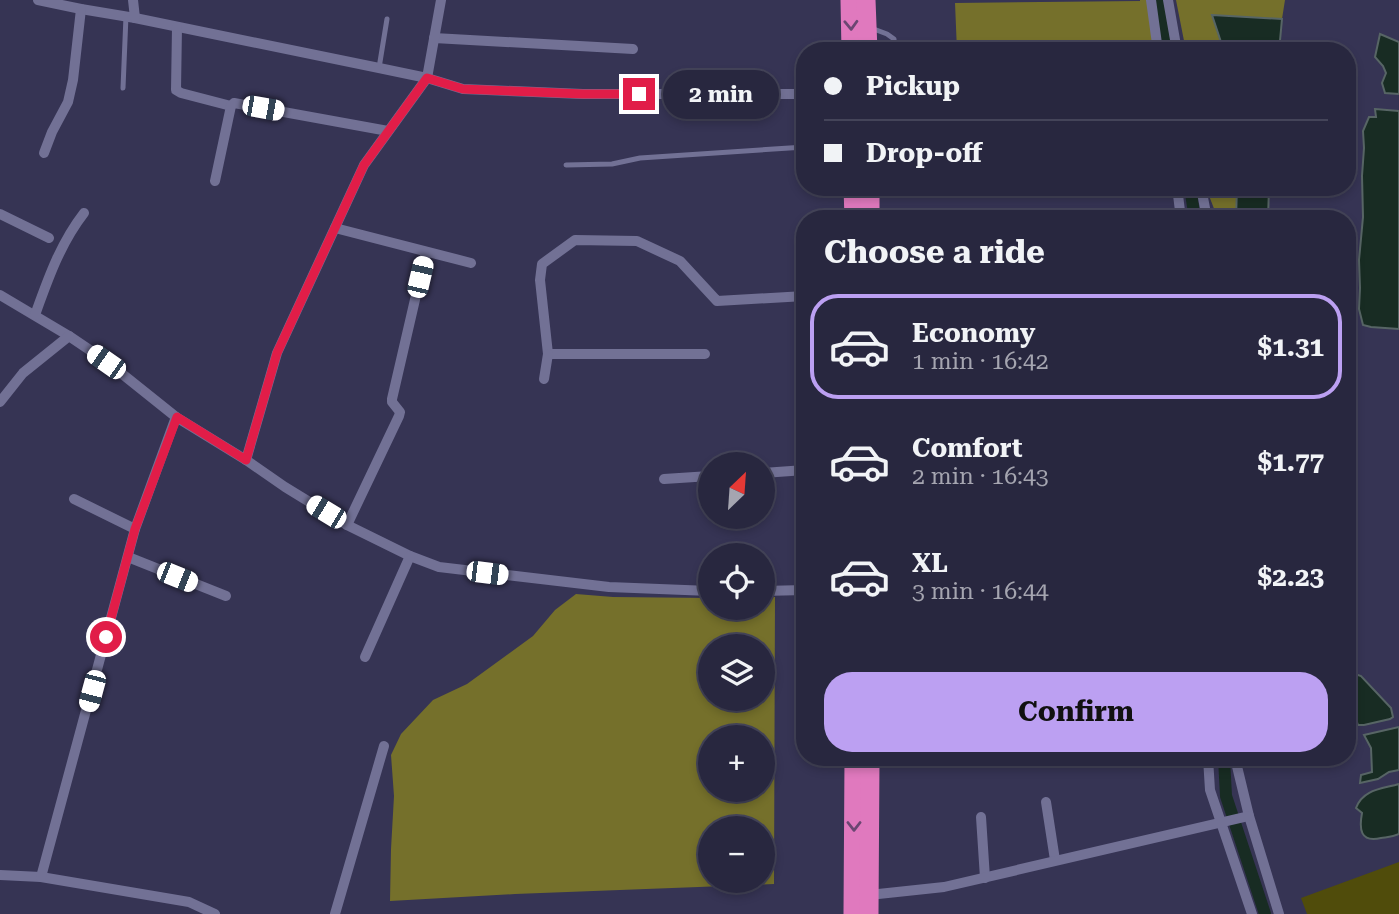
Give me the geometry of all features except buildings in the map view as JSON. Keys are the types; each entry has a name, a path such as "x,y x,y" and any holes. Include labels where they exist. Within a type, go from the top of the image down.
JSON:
{"highway":[{"path":"850,0 851,42"},
{"path":"866,0 868,42"},
{"path":"853,914 854,766"},
{"path":"869,904 870,766"}],"street":[{"path":"38,0 427,78 463,89 583,94 796,94"},
{"path":"130,17 133,0"},
{"path":"246,460 277,353 364,165 427,78 441,0"},
{"path":"1151,0 1157,42"},
{"path":"1168,0 1175,42"},
{"path":"44,153 68,102 81,9"},
{"path":"177,27 176,90 232,106"},
{"path":"434,38 632,49"},
{"path":"215,181 234,103 388,131"},
{"path":"35,315 56,258 84,213"},
{"path":"0,214 49,238"},
{"path":"335,228 471,263"},
{"path":"544,379 548,354 540,280 542,264 575,240 637,241 680,261 717,301 796,297"},
{"path":"347,525 399,416 400,412 392,399 426,252"},
{"path":"0,295 69,336 177,417 285,487 347,525 410,556 439,567 609,587 698,591"},
{"path":"0,402 23,373 69,336"},
{"path":"548,354 705,354"},
{"path":"41,877 135,529 177,417"},
{"path":"775,472 796,471"},
{"path":"664,479 698,477"},
{"path":"74,499 135,529"},
{"path":"365,657 410,556"},
{"path":"128,557 226,596"},
{"path":"775,591 796,590"},
{"path":"335,914 384,746"},
{"path":"1208,766 1210,790 1225,821 1252,914"},
{"path":"1236,766 1246,817 1279,914"},
{"path":"1046,802 1055,860"},
{"path":"981,817 985,878"},
{"path":"869,904 1246,817"},
{"path":"0,875 41,877 189,902 215,914"}],"lane":[{"path":"123,89 130,17"},
{"path":"379,68 387,19"},
{"path":"868,27 887,34 894,42"},
{"path":"566,165 612,164 639,158 796,148"}],"shaded area":[{"path":"1149,0 1156,42 957,42 955,3"},
{"path":"1176,0 1285,0 1282,19 1212,15 1221,42 1184,42"},
{"path":"1212,15 1282,19 1280,42 1221,42"},
{"path":"1380,34 1399,42 1399,94 1385,93 1382,83 1386,73 1375,57"},
{"path":"1375,109 1399,111 1399,329 1363,325 1359,309 1363,131 1369,117 1376,117"},
{"path":"1209,196 1237,196 1236,210 1215,210"},
{"path":"1237,196 1269,196 1268,210 1236,210"},
{"path":"576,594 698,598 698,620 775,620 775,634 698,634 698,711 775,711 775,725 698,725 698,802 774,802 774,816 698,816 698,887 390,901 394,796 391,755 401,734 433,700 467,684 533,636 555,610"},
{"path":"1356,674 1361,676 1391,708 1393,717 1358,725"},
{"path":"1399,727 1399,770 1360,783 1361,775 1372,772 1371,748 1364,735"},
{"path":"1399,784 1399,834 1374,839 1365,837 1361,829 1362,813 1356,808 1359,802 1368,793"},
{"path":"1399,862 1399,914 1307,914 1301,898"}],"waterway":[{"path":"1158,0 1165,42"},
{"path":"1191,196 1194,210"},
{"path":"1224,766 1226,796 1265,914"}],"route":[{"path":"106,637 135,529 177,417 246,460 277,353 364,165 427,78 463,89 639,94"}]}
